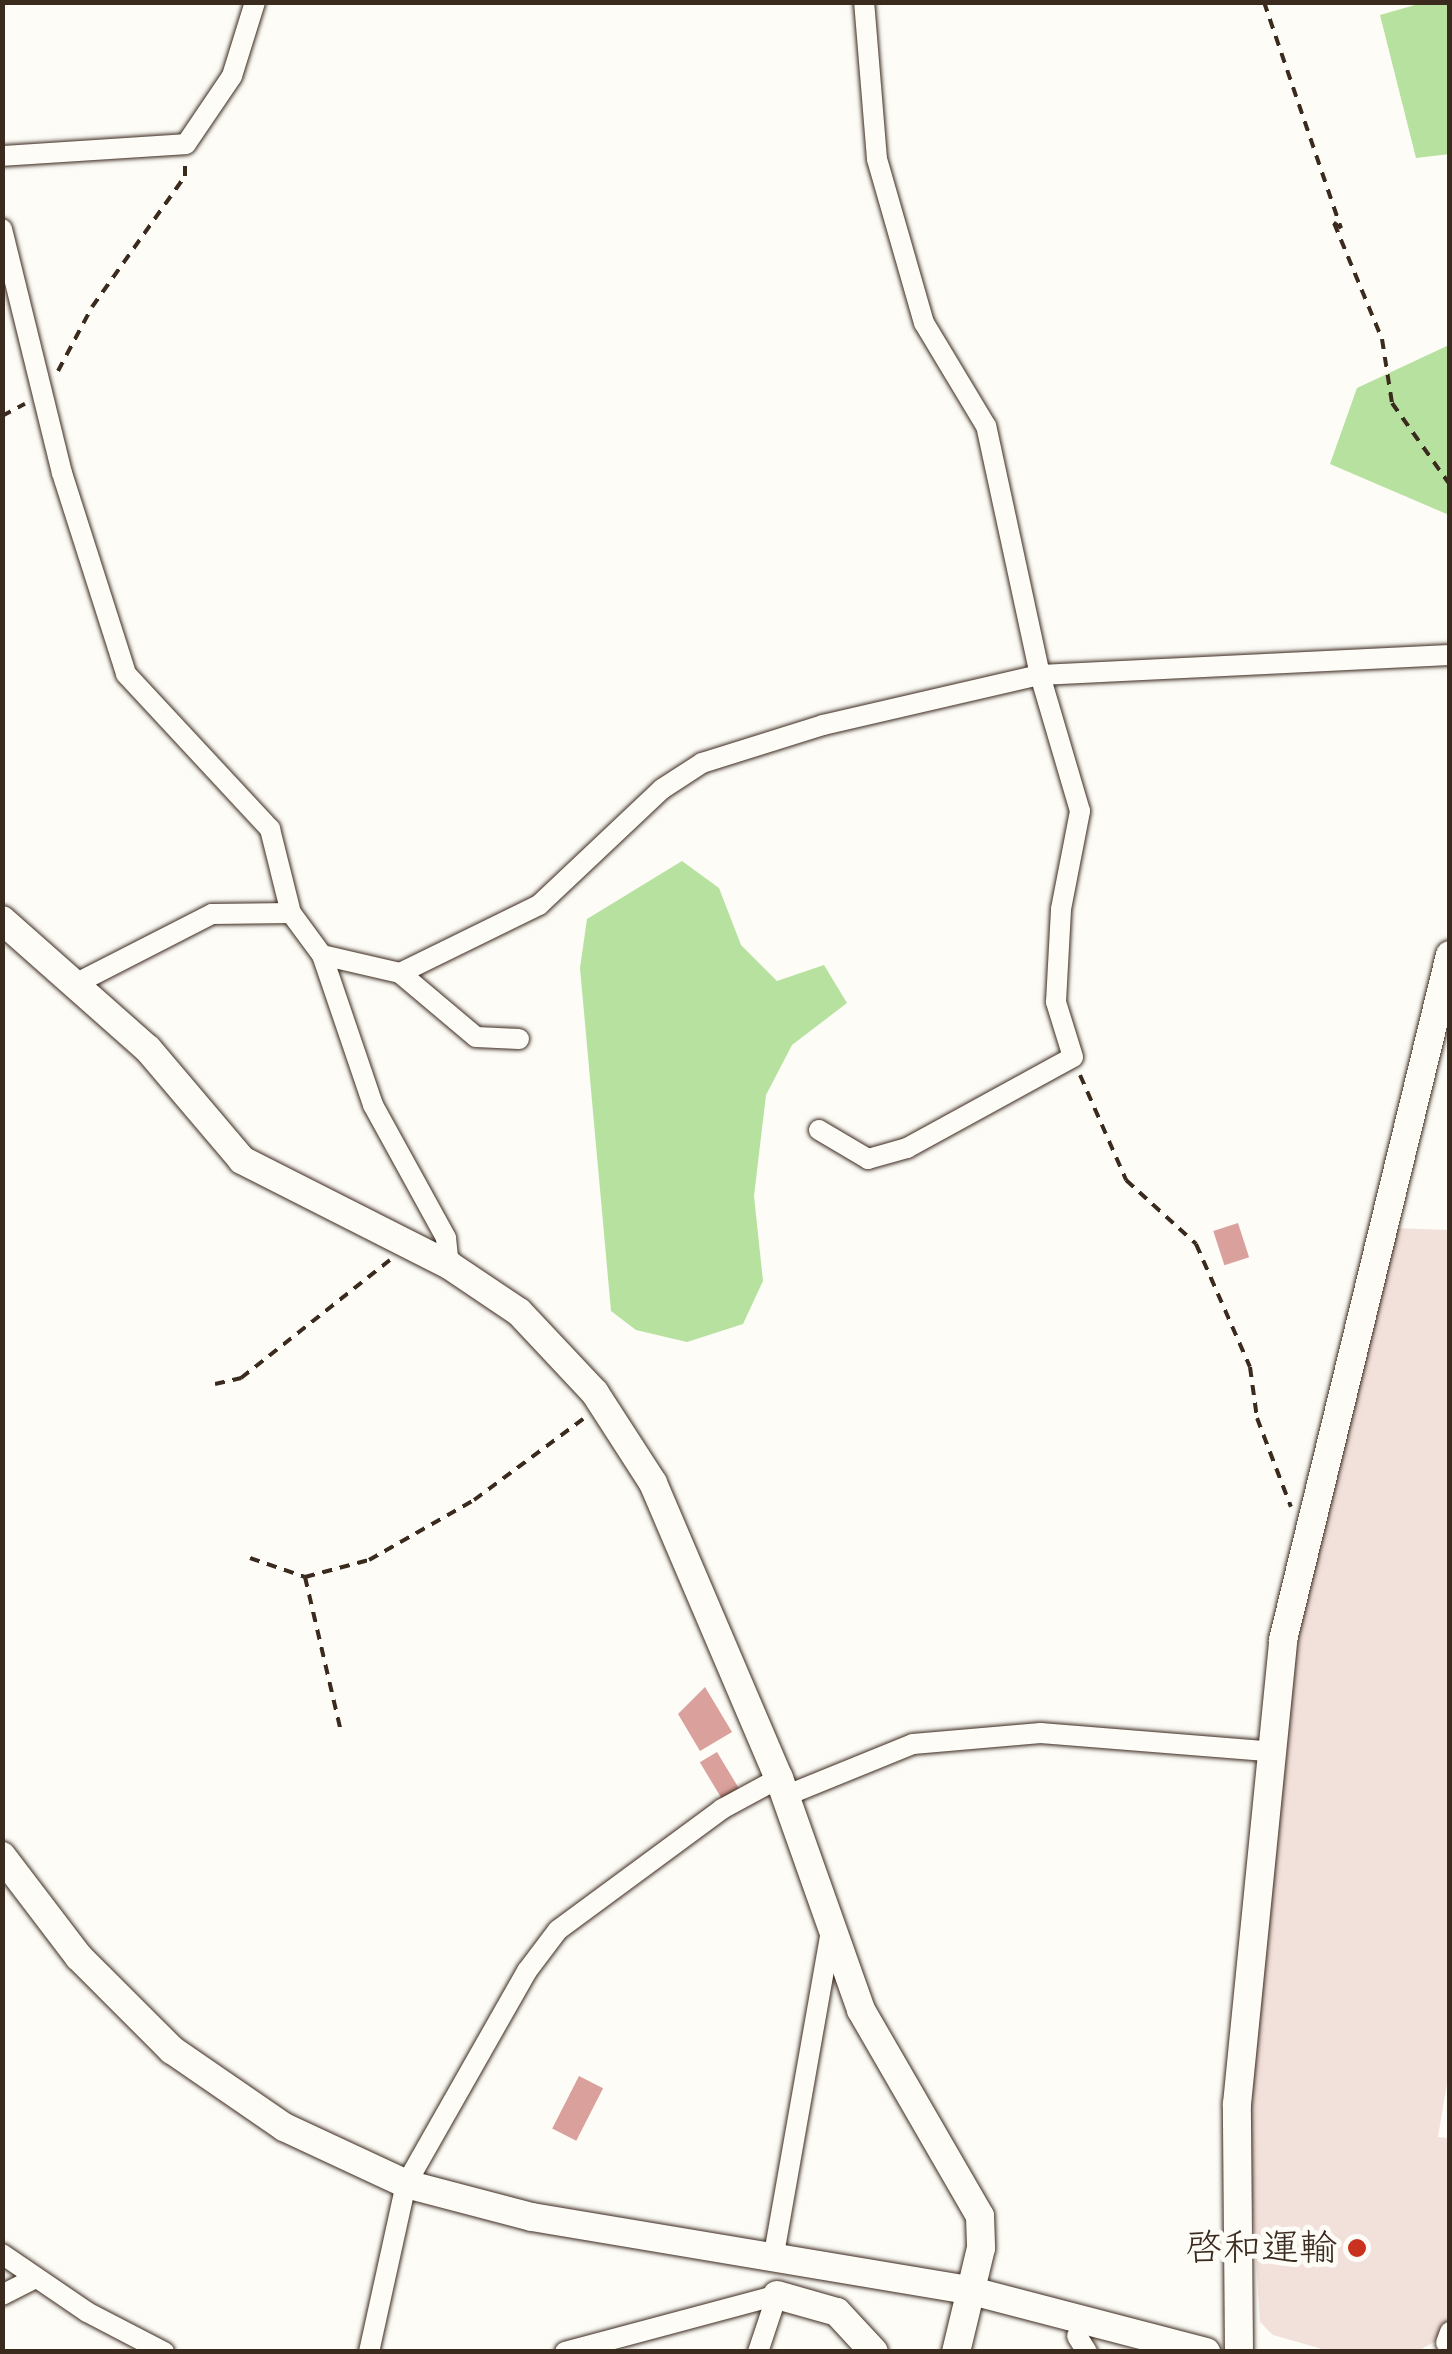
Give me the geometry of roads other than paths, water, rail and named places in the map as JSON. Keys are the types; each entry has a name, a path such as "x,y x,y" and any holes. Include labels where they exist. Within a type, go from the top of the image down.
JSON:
{"street":[{"path":"2,156 186,144 232,76 256,2"},
{"path":"819,1130 868,1160 907,1148 1073,1056 1056,1002 1061,909 1080,811 1040,675 986,426 924,323 877,159 864,2"},
{"path":"2,230 47,393 62,473 126,674 270,829 291,913 322,955 372,1104 446,1238 449,1265"},
{"path":"400,973 540,905 662,790 702,763 823,725 1040,675 1450,655"},
{"path":"79,982 212,914 291,913"},
{"path":"2,920 79,982 242,1160 449,1265 519,1312 603,1405 653,1483 782,1786 861,2010 980,2216 972,2291 956,2352"},
{"path":"322,955 400,973 476,1036 519,1039"},
{"path":"1239,2352 1237,2104 1275,1752 1283,1640 1303,1539 1343,1412 1450,956"},
{"path":"369,2352 406,2184 481,2041 558,1930 722,1809 913,1744 1041,1733 1275,1752"},
{"path":"2,1856 78,1958 172,2050 284,2127 406,2184 532,2217 774,2254 972,2291 1206,2352"},
{"path":"774,2254 832,1928"},
{"path":"2,2254 164,2352"},
{"path":"2,2294 36,2278"},
{"path":"758,2352 777,2294"},
{"path":"565,2352 777,2294 837,2312 874,2352"}],"place":[{"name":"啓和運輸","path":"1357,2248"}]}
